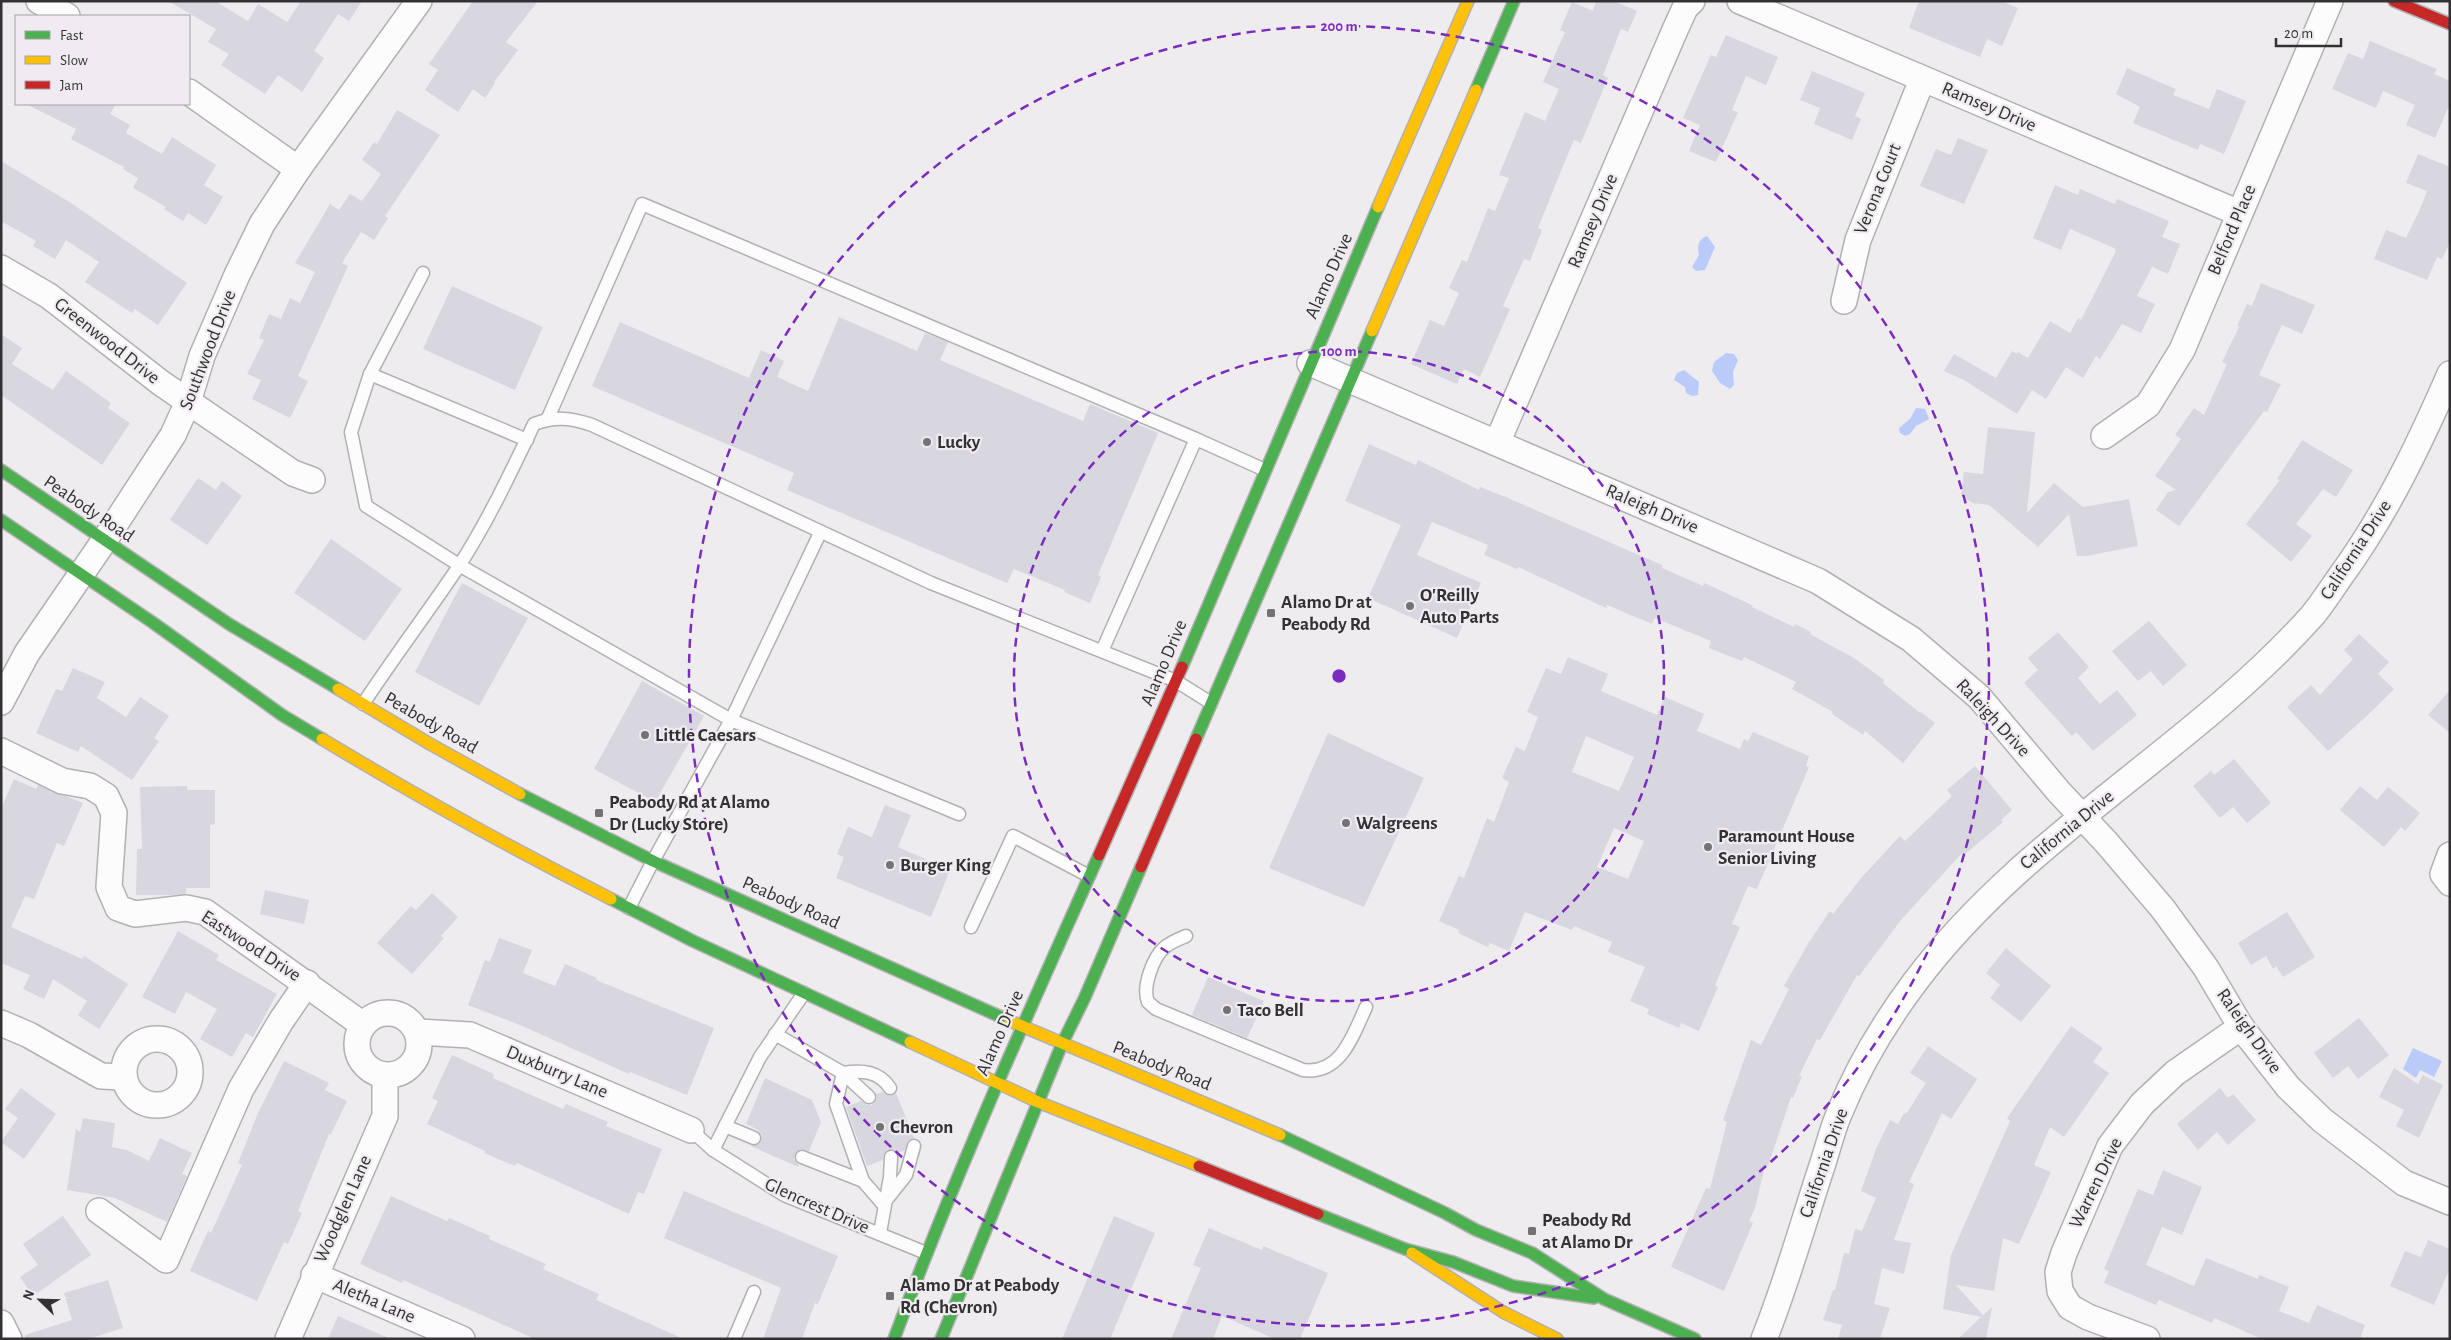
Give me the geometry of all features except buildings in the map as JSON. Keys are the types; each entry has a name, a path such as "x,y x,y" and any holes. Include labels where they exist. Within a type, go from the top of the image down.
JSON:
{"main road":[{"name":"Alamo Drive","path":"894,1339 926,1253 997,1082 1176,681 1310,363 1468,1"},
{"path":"941,1339 1062,1044 1085,998 1514,1"},
{"path":"2394,1 2450,24"},
{"name":"Peabody Road","path":"1,470 229,624 430,744 506,786 652,861 1062,1044 1248,1120 1445,1213 1476,1230 1532,1253 1604,1299 1695,1339"},
{"name":"Peabody Road","path":"1,520 282,715 398,785 525,855 693,941 1038,1102 1405,1248 1453,1262 1513,1286 1604,1299"},
{"path":"1405,1248 1503,1312 1557,1339"}],"street":[{"path":"39,1 65,15"},
{"name":"Southwood Drive","path":"1,702 27,653 104,541 173,435 188,402 202,356 237,275 262,224 298,169 419,1"},
{"name":"Ramsey Drive","path":"1497,443 1675,30 1692,1"},
{"name":"Ramsey Drive","path":"1740,1 1922,80 2239,212"},
{"name":"Belford Place","path":"2104,436 2148,405 2182,350 2330,1"},
{"name":"Verona Court","path":"1844,301 1858,240 1922,80"},
{"path":"190,93 298,169"},
{"name":"Greenwood Drive","path":"1,268 49,296 188,402 293,472 312,480"},
{"name":"Raleigh Drive","path":"1310,363 1791,569 1850,599 1911,639 1979,697 2163,908 2206,968 2241,1028 2288,1087 2322,1120 2404,1183 2450,1202"},
{"name":"California Drive","path":"1764,1339 1839,1113 1877,1038 1913,984 1947,941 1985,900 2027,862 2222,704 2269,661 2314,614 2363,545 2404,474 2440,423 2450,374"},
{"name":"Eastwood Drive","path":"1,751 62,781 90,786 106,796 114,813 110,887 118,908 135,914 186,908 205,912 308,983 363,1025"},
{"path":"2450,855 2443,874 2450,883"},
{"path":"99,1211 166,1260 241,1089 281,1021 308,983"},
{"path":"393,1012 408,1019 418,1032 420,1048 414,1064 401,1074 385,1076 369,1070 359,1057 357,1040 363,1025 376,1014 393,1012"},
{"path":"1,1023 29,1035 101,1076 124,1077"},
{"name":"Warren Drive","path":"2147,1339 2088,1317 2070,1307 2060,1291 2058,1272 2064,1253 2110,1146 2142,1104 2175,1074 2241,1028"},
{"name":"Duxburry Lane","path":"418,1032 470,1035 691,1130"},
{"name":"Woodglen Lane","path":"288,1339 314,1275 385,1116 385,1076"},
{"name":"Aletha Lane","path":"314,1275 462,1339"},
{"path":"1,1323 9,1339"}],"lane":[{"path":"548,418 642,204 1265,470"},
{"path":"423,273 370,374 351,432 366,506 459,565 731,720 959,814"},
{"path":"370,374 526,440"},
{"path":"363,704 398,649 459,565 498,499 534,424 548,418 574,418 592,425 931,582 1176,681 1211,704"},
{"path":"1102,651 1196,439"},
{"path":"629,908 652,861 731,720 820,532"},
{"path":"971,927 1012,836 1089,876"},
{"path":"1186,936 1164,948 1157,957 1146,988 1148,1002 1156,1009 1303,1070 1312,1071 1331,1066 1340,1057 1366,1007"},
{"path":"713,1150 751,1074 775,1034 804,992"},
{"path":"775,1034 843,1073 869,1097"},
{"path":"843,1073 859,1071 875,1074 885,1080 890,1088"},
{"path":"843,1073 836,1104 863,1181 883,1204"},
{"path":"724,1126 754,1138"},
{"name":"Glencrest Drive","path":"691,1130 713,1150 784,1196 926,1253"},
{"path":"883,1204 906,1175 914,1146"},
{"path":"802,1157 863,1181"},
{"path":"880,1233 883,1204 890,1176 891,1157"},
{"path":"734,1339 754,1292"}],"water":[{"path":"1707,236 1715,247 1705,270 1696,271 1692,267 1699,255 1699,243"},
{"path":"1726,353 1734,354 1738,360 1733,372 1734,385 1730,389 1720,383 1712,371 1714,362"},
{"path":"1684,370 1699,382 1698,395 1692,396 1686,393 1685,387 1674,380 1677,373"},
{"path":"1916,408 1925,409 1929,419 1916,426 1910,434 1905,436 1900,433 1899,428 1910,419"},
{"path":"2413,1048 2442,1061 2434,1077 2420,1070 2416,1078 2403,1069"}],"traffic: fast":[{"path":"1476,90 1514,1"},
{"path":"1182,667 1378,207"},
{"path":"1196,739 1372,331"},
{"path":"1,470 229,624 338,689"},
{"path":"1,520 152,622 282,715 322,739"},
{"path":"520,794 653,861 1010,1021"},
{"path":"894,1339 967,1156 1099,855"},
{"path":"941,1339 1062,1044 1085,997 1141,867"},
{"path":"611,899 693,941 910,1042"},
{"path":"1280,1135 1445,1213 1476,1230 1532,1253 1604,1299 1695,1339"},
{"path":"1318,1214 1405,1249 1453,1262 1513,1286 1594,1298"}],"traffic: slow":[{"path":"1378,207 1468,1"},
{"path":"1372,331 1476,90"},
{"path":"338,689 430,744 520,794"},
{"path":"322,739 465,822 611,899"},
{"path":"1010,1021 1280,1135"},
{"path":"910,1042 1038,1102 1199,1166"},
{"path":"1412,1253 1503,1312 1557,1339"}],"traffic: jam":[{"path":"2394,1 2450,24"},
{"path":"1099,855 1182,667"},
{"path":"1141,867 1196,739"},
{"path":"1199,1166 1318,1214"}],"place":[{"name":"Lucky","path":"927,442"},
{"name":"O'Reilly Auto Parts","path":"1410,606"},
{"name":"Alamo Dr at Peabody Rd","path":"1271,613"},
{"name":"Little Caesars","path":"645,735"},
{"name":"Peabody Rd at Alamo Dr (Lucky Store)","path":"599,813"},
{"name":"Walgreens","path":"1346,823"},
{"name":"Paramount House Senior Living","path":"1708,847"},
{"name":"Burger King","path":"890,865"},
{"name":"Taco Bell","path":"1227,1010"},
{"name":"Chevron","path":"880,1127"},
{"name":"Peabody Rd at Alamo Dr","path":"1532,1231"},
{"name":"Alamo Dr at Peabody Rd (Chevron)","path":"890,1296"}]}
